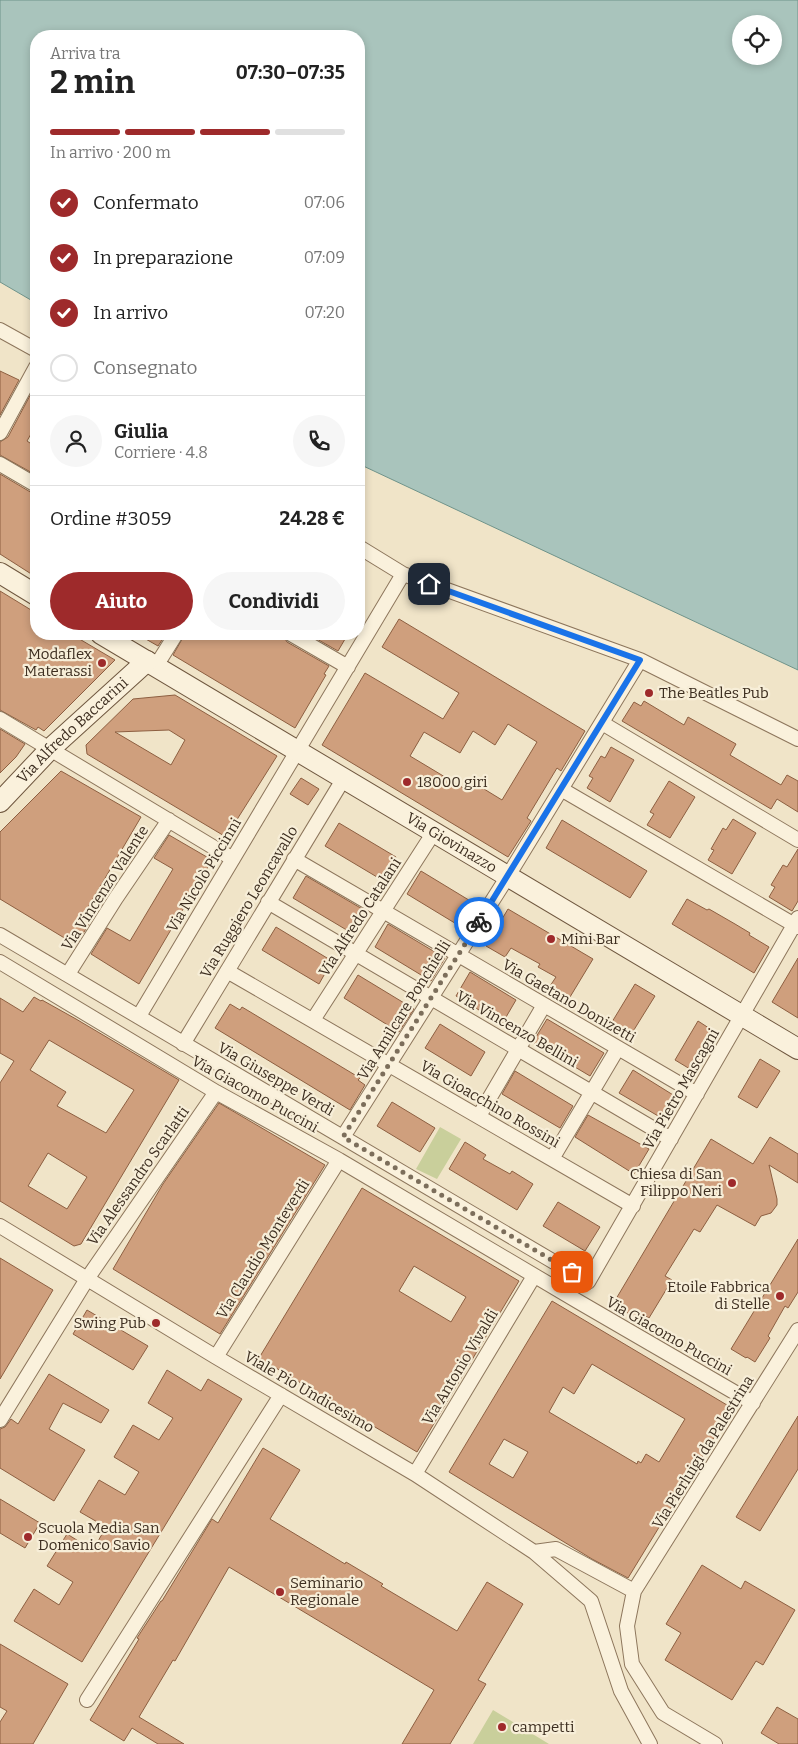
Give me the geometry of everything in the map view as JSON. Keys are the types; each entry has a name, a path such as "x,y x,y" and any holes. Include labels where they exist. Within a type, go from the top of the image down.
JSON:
{"street":[{"path":"0,330 30,347"},
{"path":"0,433 30,378"},
{"path":"0,464 30,482"},
{"path":"365,551 403,574 640,660 798,739"},
{"path":"0,573 30,591"},
{"name":"Via Nicolò Piccinni","path":"365,638 403,574"},
{"name":"Via Giovinazzo","path":"112,640 798,1049"},
{"path":"152,663 171,640"},
{"path":"301,640 348,667"},
{"name":"Via Nicolò Piccinni","path":"138,1016 364,640"},
{"name":"Via Amilcare Ponchielli","path":"343,1137 508,876 640,660"},
{"name":"Via Alfredo Baccarini","path":"0,802 50,749 152,663"},
{"path":"0,719 233,859"},
{"path":"602,723 798,840"},
{"name":"Via Ruggiero Leoncavallo","path":"183,1044 344,778"},
{"path":"561,789 797,923"},
{"name":"Via Vincenzo Valente","path":"68,974 116,898 169,820"},
{"name":"Via Alfredo Catalani","path":"312,1020 434,832"},
{"name":"Via Gaetano Donizetti","path":"294,859 697,1094"},
{"name":"Via Vincenzo Bellini","path":"268,902 671,1139"},
{"name":"Via Pietro Mascagni","path":"588,1282 797,923"},
{"name":"Via Giuseppe Verdi","path":"0,935 588,1282"},
{"name":"Via Giacomo Puccini","path":"0,962 216,1092 339,1160 753,1403"},
{"name":"Via Gioacchino Rossini","path":"227,971 633,1206"},
{"path":"478,1116 544,1005"},
{"path":"552,1159 618,1048"},
{"name":"Via Alessandro Scarlatti","path":"1,1418 87,1279 216,1092"},
{"name":"Via Claudio Monteverdi","path":"216,1357 339,1160"},
{"name":"Viale Pio Undicesimo","path":"0,1226 216,1357 415,1474 534,1552 591,1600 621,1691 650,1744"},
{"name":"Via Antonio Vivaldi","path":"415,1474 534,1276"},
{"name":"Via Pierluigi da Palestrina","path":"634,1592 797,1335"},
{"path":"87,1700 282,1395"},
{"path":"534,1552 556,1549 634,1592 627,1626 632,1664 663,1713 714,1744"}],"green space":[{"path":"440,1127 461,1139 437,1179 416,1169"},
{"name":"campetti","path":"493,1710 549,1744 473,1744"}],"water":[{"path":"0,0 798,0 798,670 365,467 365,30 30,30 30,300 0,282"}],"building":[{"path":"0,371 19,380 0,415"},
{"path":"30,396 30,436 27,441 30,443 30,472 0,455 0,442 8,437"},
{"path":"0,474 30,492 30,573 0,554"},
{"path":"0,591 30,609 30,640 81,640 115,660 44,731 38,727 36,730 0,710"},
{"path":"399,619 585,731 561,771 557,768 527,818 531,821 508,857 322,745 365,673 443,719 459,693 382,647","holes":["508,724 537,742 502,800 471,781 465,789 410,756 424,732 460,753 473,731 495,745"]},
{"path":"148,640 162,640 158,646"},
{"path":"182,640 286,640 329,666 324,674 326,675 295,728 173,655"},
{"path":"319,640 344,640 338,651"},
{"path":"175,695 277,756 226,837 87,754 86,745 133,699","holes":["169,730 185,740 171,765 115,732"]},
{"path":"644,701 684,725 688,717 736,744 730,755 781,785 787,775 798,781 798,812 777,799 771,809 622,721 634,702 641,706"},
{"path":"0,729 25,744 16,757 0,773"},
{"path":"611,747 634,760 610,802 587,788 593,778 589,776 601,756 605,758"},
{"path":"61,771 141,817 84,914 92,919 76,945 0,899 0,832"},
{"path":"301,778 319,789 308,805 290,794"},
{"path":"669,781 695,797 670,838 647,825 654,814 650,812"},
{"path":"733,819 756,833 732,874 708,860 714,850 711,849 723,828 726,830"},
{"path":"562,820 647,871 630,898 546,848"},
{"path":"339,823 396,857 382,880 325,846"},
{"path":"169,835 212,860 139,984 91,954 107,928 130,941 173,869 154,858"},
{"path":"798,849 798,901 792,911 769,897 775,887 771,885 783,865 787,867"},
{"path":"421,871 477,905 463,928 407,894"},
{"path":"306,876 364,910 350,932 293,898"},
{"path":"687,899 735,924 769,947 754,973 672,924"},
{"path":"508,909 593,959 570,997 550,986 556,977 538,967 540,964 511,948 505,957 486,946"},
{"path":"388,924 445,958 431,981 375,947"},
{"path":"276,927 332,961 319,984 262,950"},
{"path":"798,958 798,1018 772,1002"},
{"path":"470,972 516,1000 502,1024 456,996"},
{"path":"358,975 414,1009 399,1032 344,998"},
{"path":"635,984 655,996 632,1033 612,1022"},
{"path":"34,997 42,1000 179,1080 81,1244 74,1246 0,1201 0,1083 14,1061 0,1053 0,998 23,1012","holes":["49,1040 134,1090 106,1133 57,1106 66,1092 30,1070","48,1153 87,1177 67,1209 28,1186"]},
{"path":"230,1004 240,1010 242,1007 360,1078 358,1080 365,1085 350,1110 215,1028"},
{"path":"547,1019 604,1053 590,1076 533,1042"},
{"path":"698,1021 718,1034 695,1072 675,1060"},
{"path":"440,1024 485,1052 471,1076 425,1048"},
{"path":"760,1059 780,1071 757,1108 738,1097"},
{"path":"633,1070 678,1098 665,1120 619,1093"},
{"path":"515,1071 573,1106 560,1128 502,1094"},
{"path":"392,1102 435,1128 420,1152 377,1126"},
{"path":"219,1103 325,1165 220,1334 113,1269 163,1184"},
{"path":"588,1115 649,1149 634,1174 575,1137"},
{"path":"770,1137 798,1154 798,1183 769,1165 777,1199 777,1205 771,1213 761,1216 755,1226 717,1205 700,1232 694,1229 665,1276 672,1280 649,1318 644,1315 641,1321 613,1304 711,1139 753,1164"},
{"path":"465,1142 486,1155 483,1159 510,1174 512,1171 533,1184 517,1210 449,1169"},
{"path":"362,1188 519,1281 417,1452 259,1358","holes":["414,1266 466,1297 451,1322 399,1291"]},
{"path":"558,1202 600,1227 585,1251 543,1226"},
{"path":"798,1239 798,1292 788,1308 785,1306 768,1336 770,1338 755,1362 731,1349"},
{"path":"0,1258 53,1290 0,1379"},
{"path":"552,1301 732,1408 628,1578 592,1559 449,1472","holes":["592,1364 685,1419 659,1462 646,1454 641,1463 638,1461 637,1464 549,1412 563,1387 574,1394","504,1439 528,1452 513,1478 489,1464"]},
{"path":"87,1310 148,1346 133,1370 73,1334"},
{"path":"167,1370 201,1391 208,1379 242,1399 82,1662 14,1621 34,1589 59,1605 73,1582 47,1566 67,1534 93,1550 106,1527 80,1512 99,1480 125,1495 139,1472 114,1457 133,1425 159,1440 173,1418 148,1403"},
{"path":"49,1374 109,1410 101,1423 63,1403 49,1429 85,1450 54,1501 0,1468 0,1429 5,1427 11,1419 18,1424"},
{"path":"798,1416 798,1469 760,1531 736,1517"},
{"path":"263,1448 300,1470 270,1519 345,1564 346,1562 383,1584 381,1586 457,1631 487,1582 523,1604 478,1680 486,1684 450,1744 402,1744 434,1690 229,1567 175,1661 173,1660 139,1717 184,1744 158,1744 132,1728 124,1741 90,1720 139,1639 137,1638 212,1519 218,1523"},
{"path":"0,1499 40,1523 25,1548 0,1533"},
{"path":"702,1565 741,1589 745,1581 795,1610 763,1665 756,1661 732,1700 665,1660 681,1633 666,1624"},
{"path":"0,1644 68,1684 33,1744 0,1744 0,1722 7,1711 0,1707"},
{"path":"777,1707 798,1719 798,1744 779,1744 761,1733"}],"way so far":[{"path":"479,922 343,1137 572,1272"}],"place":[{"name":"Modaflex Materassi","path":"102,663"},
{"name":"The Beatles Pub","path":"649,693"},
{"name":"18000 giri","path":"407,782"},
{"name":"Mini Bar","path":"551,939"},
{"name":"Chiesa di San Filippo Neri","path":"732,1183"},
{"name":"Etoile Fabbrica di Stelle","path":"780,1296"},
{"name":"Swing Pub","path":"156,1323"},
{"name":"Scuola Media San Domenico Savio","path":"28,1537"},
{"name":"Seminario Regionale","path":"280,1592"},
{"name":"campetti","path":"502,1727"}],"route":[{"path":"429,584 640,660 479,922"}]}
